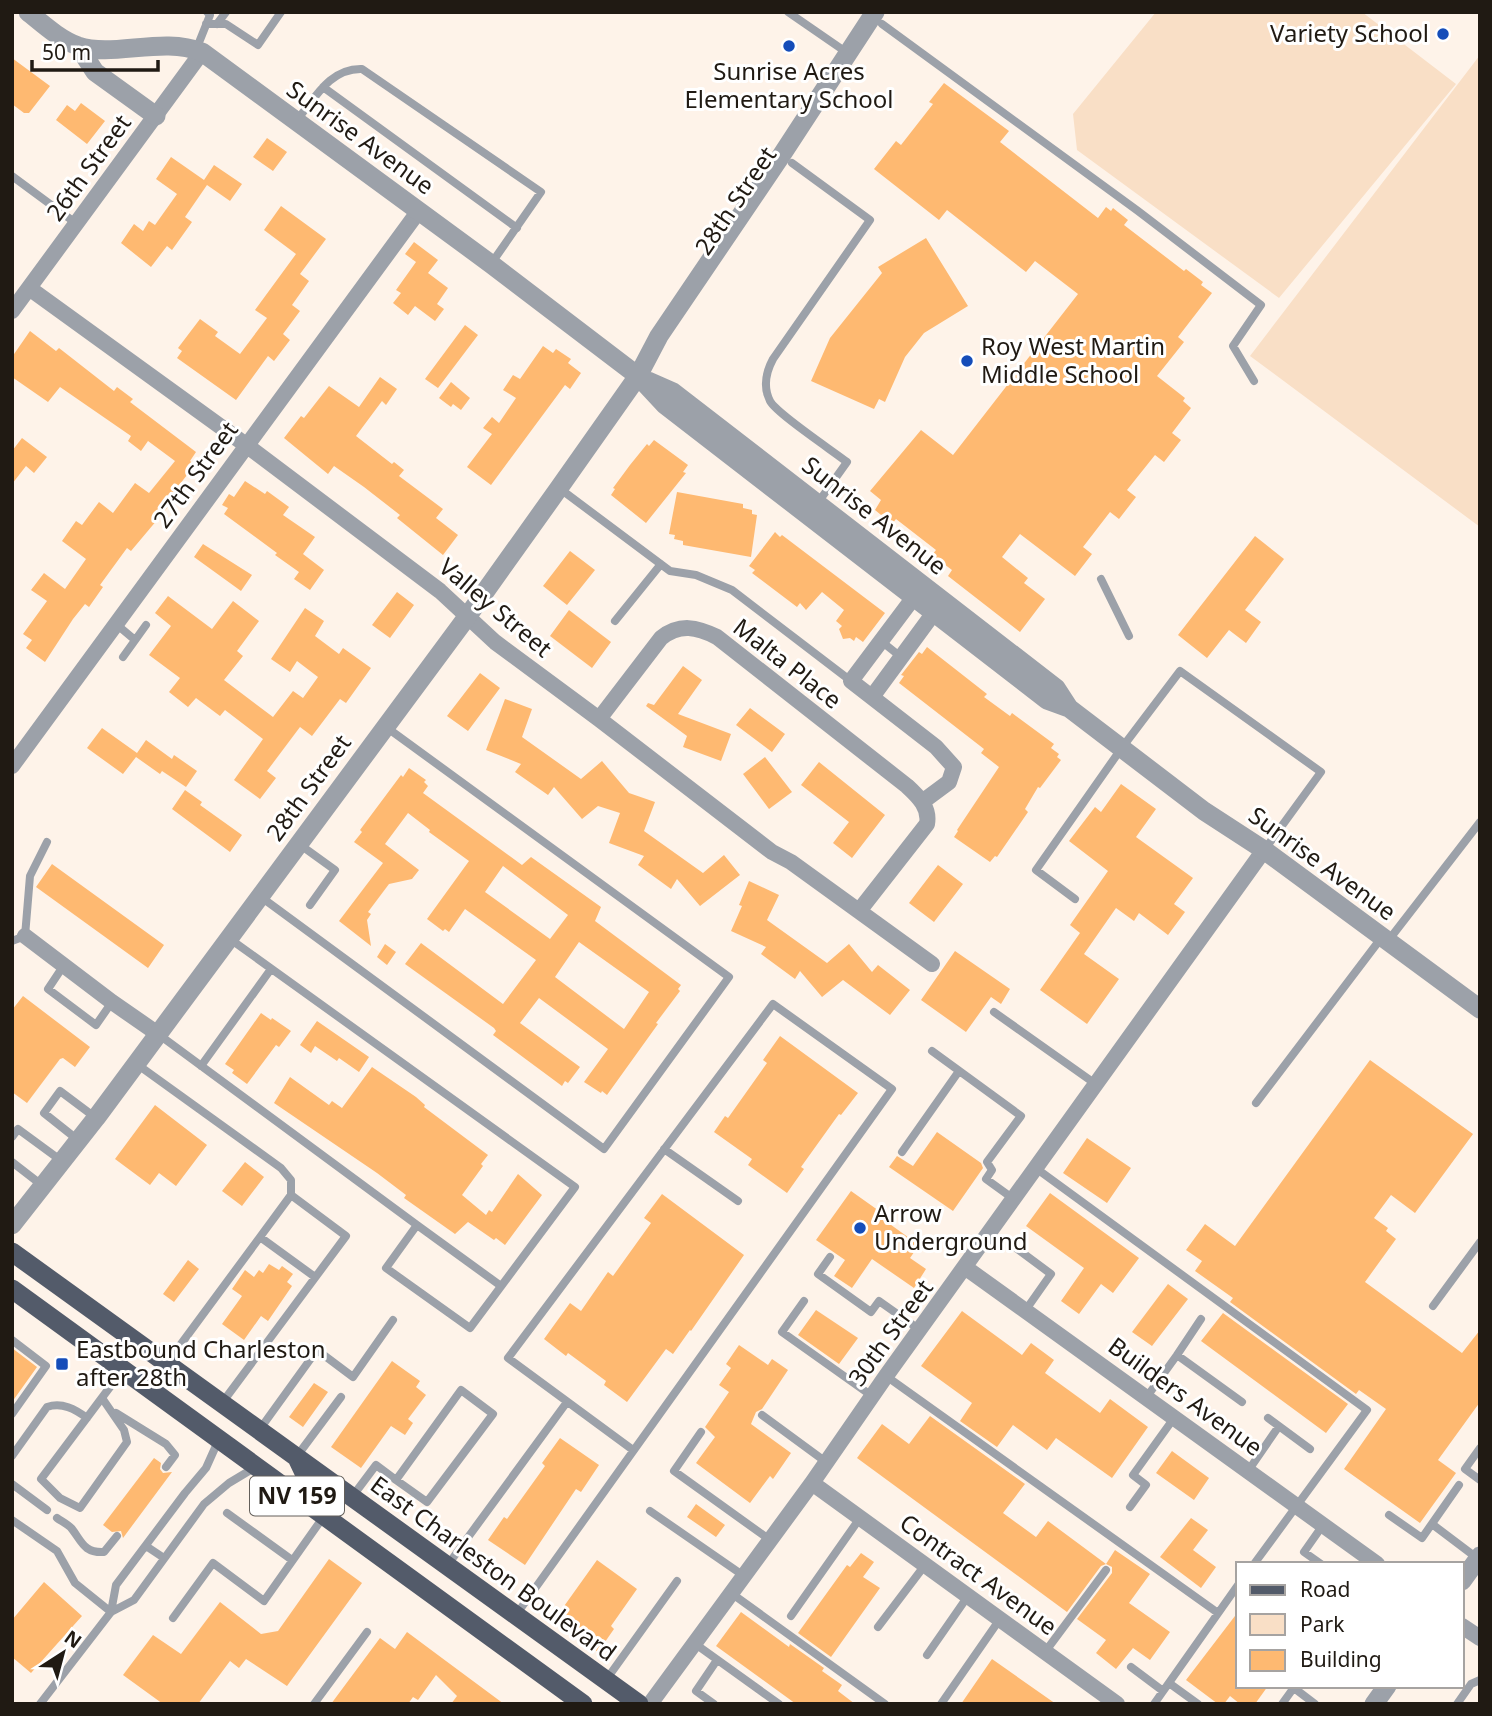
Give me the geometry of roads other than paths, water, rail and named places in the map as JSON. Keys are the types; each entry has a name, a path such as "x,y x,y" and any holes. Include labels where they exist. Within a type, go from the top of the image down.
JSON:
{"main road":[{"name":"East Charleston Boulevard","path":"12,1252 639,1704"},
{"name":"NV 159","path":"12,1289 583,1704"},
{"path":"236,1451 296,1457 324,1516"}],"street":[{"name":"Sunrise Avenue","path":"28,12 61,37 78,46 160,46 199,51 491,264 638,376 665,405 918,591 1047,700 1069,708 1204,811 1265,850 1480,1009"},
{"name":"28th Street","path":"787,160 847,53 882,16"},
{"name":"28th Street","path":"12,1225 79,1141 467,617 638,376 669,342 882,16"},
{"path":"78,46 95,72 156,116"},
{"name":"26th Street","path":"12,311 156,116 199,51"},
{"name":"27th Street","path":"12,766 418,212"},
{"name":"Valley Street","path":"29,288 246,445 440,591 495,642 772,852 791,862 932,964"},
{"name":"Sunrise Avenue","path":"638,376 673,392 817,503 918,591"},
{"path":"859,911 927,824 928,817 922,802 949,782 954,766 936,747 851,681 918,591"},
{"path":"872,697 938,607"},
{"name":"Malta Place","path":"599,719 661,638 680,627 698,629 717,638 907,786 922,802"},
{"name":"30th Street","path":"650,1704 812,1483 1265,850"},
{"path":"19,939 64,965 158,1034"},
{"name":"Builders Avenue","path":"966,1268 1374,1562"},
{"name":"Contract Avenue","path":"812,1483 1117,1704"},
{"path":"1464,1578 1479,1558"},
{"path":"1464,1627 1480,1638"},
{"path":"1374,1704 1386,1688"}],"lane":[{"path":"217,24 226,12"},
{"path":"206,24 226,24 258,45 281,12"},
{"path":"199,51 209,13"},
{"path":"791,13 847,53"},
{"path":"882,16 1261,305 1233,346 1254,381"},
{"path":"296,121 331,78 348,68 362,69 541,192 491,264"},
{"path":"323,87 517,228"},
{"path":"787,160 870,220 774,359 767,374 767,392 774,406 847,462 817,503"},
{"path":"12,176 77,223"},
{"path":"559,488 670,571 696,575 732,590 851,681"},
{"path":"615,621 661,564"},
{"path":"1101,579 1129,636"},
{"path":"116,624 135,640"},
{"path":"123,657 146,625"},
{"path":"881,641 901,657"},
{"path":"1075,899 1036,870 1180,671 1321,772 1265,850"},
{"path":"259,895 604,1149 729,977 385,726"},
{"path":"1256,1103 1480,822"},
{"path":"19,939 30,876 47,842"},
{"path":"299,844 335,870 310,905"},
{"path":"228,938 575,1186 470,1328 386,1268 417,1225"},
{"path":"64,965 48,989 96,1025 112,1002"},
{"path":"201,1066 271,969"},
{"path":"516,1615 892,1089 774,1004 508,1358 633,1450"},
{"path":"994,1012 1097,1085"},
{"path":"158,1034 501,1286"},
{"path":"932,1051 1021,1116 987,1162 992,1170 986,1179 1015,1200"},
{"path":"135,1063 281,1168 291,1180 291,1195 167,1363"},
{"path":"902,1152 959,1071"},
{"path":"79,1141 44,1114 60,1091 96,1118"},
{"path":"12,1138 18,1129 63,1162"},
{"path":"664,1149 738,1201"},
{"path":"12,1162 44,1186"},
{"path":"1037,1169 1367,1410 1255,1562"},
{"path":"222,1403 346,1236 291,1195"},
{"path":"260,1237 315,1277"},
{"path":"1433,1306 1480,1242"},
{"path":"1016,1248 1051,1273 1025,1311"},
{"path":"830,1257 818,1274 871,1311 879,1301 920,1330"},
{"path":"804,1301 782,1332 872,1396"},
{"path":"1146,1398 1201,1319"},
{"path":"259,1430 317,1350 353,1377 393,1320"},
{"path":"12,1340 46,1366 12,1414"},
{"path":"1177,1355 1242,1402"},
{"path":"102,1398 124,1430 127,1442 80,1508 60,1498 41,1479 123,1369"},
{"path":"886,1376 1218,1613"},
{"path":"352,1497 376,1465 396,1480 428,1502 493,1414 461,1390 396,1480"},
{"path":"296,1457 341,1397"},
{"path":"446,1567 567,1402"},
{"path":"12,1456 47,1407 56,1404 74,1409 87,1418"},
{"path":"113,1411 166,1444 175,1455 166,1467"},
{"path":"762,1415 827,1462"},
{"path":"1130,1507 1146,1485 1133,1475 1174,1418"},
{"path":"1268,1418 1310,1449"},
{"path":"1248,1471 1279,1426"},
{"path":"701,1432 674,1471 770,1540"},
{"path":"111,1612 116,1585 206,1468 219,1439"},
{"path":"1480,1448 1465,1469 1480,1480"},
{"path":"40,1704 111,1612 134,1600 204,1504 229,1483 256,1466"},
{"path":"12,1484 47,1510"},
{"path":"1389,1515 1422,1538 1459,1485"},
{"path":"650,1511 744,1576"},
{"path":"227,1513 292,1560"},
{"path":"173,1618 213,1563 264,1601 324,1516"},
{"path":"57,1518 72,1529 76,1538 96,1553 104,1552 117,1536"},
{"path":"791,1616 860,1518"},
{"path":"12,1520 57,1551 75,1583 111,1612"},
{"path":"1432,1524 1479,1558"},
{"path":"1318,1562 1304,1552 1323,1525"},
{"path":"146,1546 164,1558"},
{"path":"878,1628 925,1565"},
{"path":"1045,1652 1106,1570"},
{"path":"606,1680 677,1581"},
{"path":"1154,1704 1236,1589"},
{"path":"731,1593 884,1704"},
{"path":"927,1655 968,1596"},
{"path":"942,1704 1000,1619"},
{"path":"314,1704 367,1632"},
{"path":"694,1643 779,1704"},
{"path":"714,1704 696,1691 718,1660"},
{"path":"1131,1667 1198,1704"},
{"path":"1457,1704 1471,1684 1480,1680"},
{"path":"1282,1704 1293,1688"},
{"path":"1295,1688 1315,1704"}],"place":[{"name":"Variety School","path":"1443,34"},
{"name":"Sunrise Acres Elementary School","path":"789,46"},
{"name":"Roy West Martin Middle School","path":"967,361"},
{"name":"Arrow Underground","path":"860,1228"},
{"name":"Eastbound Charleston after 28th","path":"62,1364"}]}
